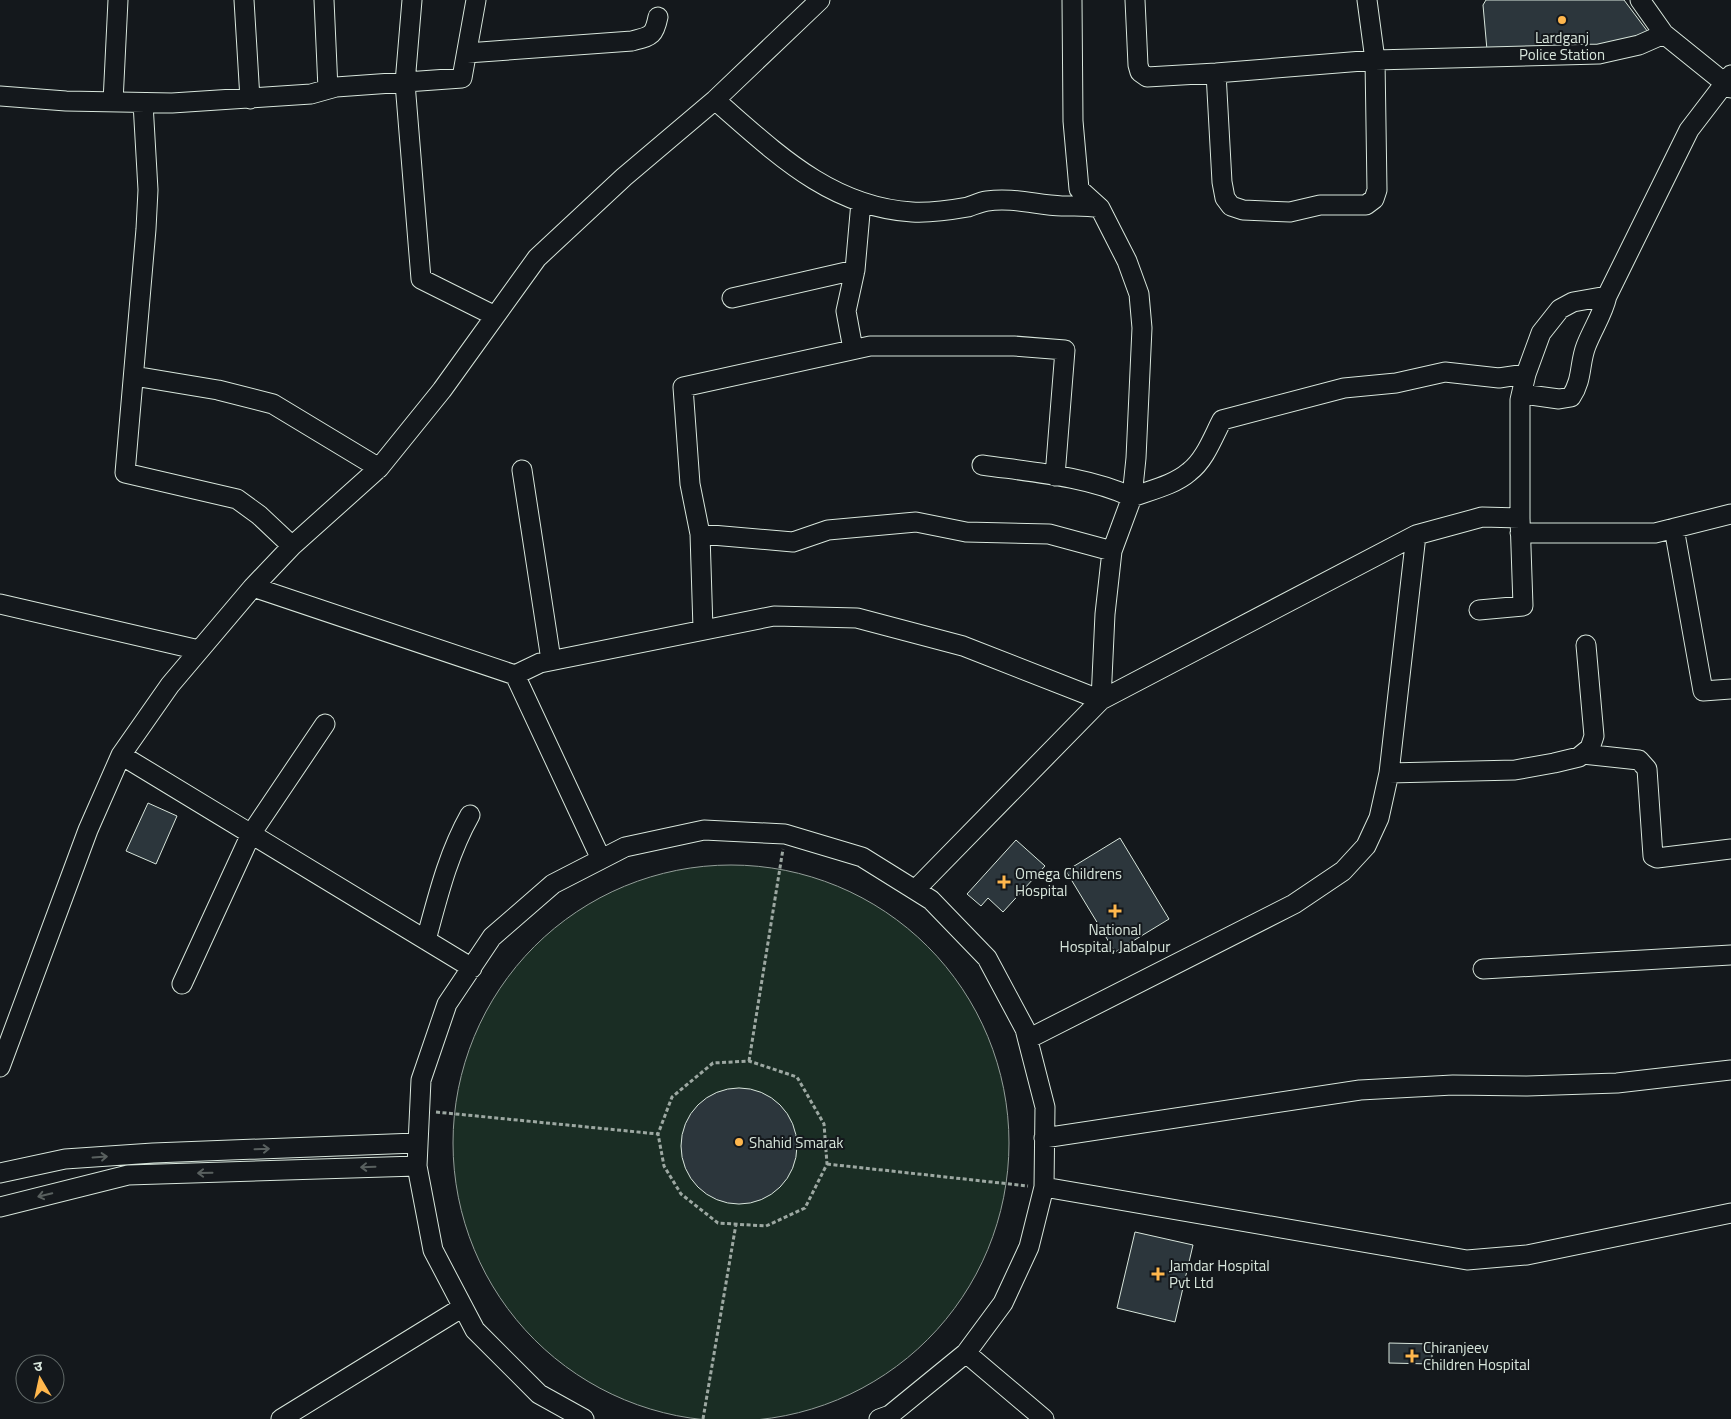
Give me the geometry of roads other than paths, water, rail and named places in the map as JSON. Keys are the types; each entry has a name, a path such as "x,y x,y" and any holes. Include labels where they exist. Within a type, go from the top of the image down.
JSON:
{"street":[{"path":"113,102 118,0"},
{"path":"244,0 250,99"},
{"path":"324,0 328,89"},
{"path":"412,0 405,83 421,279 495,316"},
{"path":"0,96 143,103 250,99 311,94 328,89 462,78 476,0"},
{"path":"0,1067 88,830 121,755 170,684 292,546 379,468 442,390 538,258 624,178 716,100 820,0"},
{"path":"1072,0 1073,121 1079,189 1100,208 1126,261 1139,294 1142,328 1136,458 1132,496 1112,551 1105,614 1101,700"},
{"path":"1135,0 1140,72 1147,77 1374,60 1599,54 1639,45 1664,34"},
{"path":"1216,73 1225,198 1232,206 1243,210 1290,212 1320,205 1366,205 1374,199 1376,190 1374,60 1367,0"},
{"path":"1522,394 1559,399 1571,397 1579,386 1586,347 1604,310 1607,296 1688,130 1730,82 1664,34 1640,0"},
{"path":"467,53 632,41 650,37 655,30 658,17"},
{"path":"716,100 800,173 861,202 912,212 968,207 986,201 1010,201 1063,206 1081,204 1100,208"},
{"path":"143,103 148,190 141,301 126,472 237,499 260,515 292,546"},
{"path":"853,349 846,311 855,270 861,202"},
{"path":"732,298 855,270"},
{"path":"1479,610 1523,606 1520,525 1522,394 1526,374 1541,333 1560,309 1574,302 1607,296"},
{"path":"703,629 700,534 690,484 683,387 870,346 1014,346 1065,350 1055,476"},
{"path":"982,465 1055,476 1117,490 1132,496 1161,487 1189,472 1202,457 1222,420 1344,388 1396,383 1445,372 1499,378 1526,374"},
{"path":"134,376 218,390 273,404 379,468"},
{"path":"522,470 551,660"},
{"path":"915,890 1101,700 1416,535 1482,517 1520,525 1655,533 1731,514"},
{"path":"700,534 793,542 828,530 916,522 966,532 1049,534 1112,551"},
{"path":"1674,528 1703,692 1731,689"},
{"path":"1028,1039 1294,904 1343,871 1366,846 1379,818 1389,773 1416,535"},
{"path":"253,588 515,675 551,660 774,616 858,618 963,646 1101,700"},
{"path":"0,604 199,650"},
{"path":"1583,754 1590,748 1594,736 1586,645"},
{"path":"515,675 602,859"},
{"path":"182,984 250,834 326,724"},
{"path":"1389,773 1515,770 1554,763 1583,754 1639,760 1647,769 1652,856 1657,858 1731,849"},
{"path":"121,755 472,968"},
{"path":"426,940 445,868 470,814"},
{"path":"584,1419 539,1394 475,1330 433,1250 416,1166 421,1080 447,1004 492,937 553,884 625,847 704,830 785,834 862,857 931,900 987,958 1025,1029 1028,1039 1045,1107 1044,1187 1025,1255 1003,1303 966,1353 890,1415 879,1419"},
{"path":"1483,969 1731,955"},
{"path":"1044,1138 1360,1090 1452,1085 1527,1086 1617,1083 1731,1070"},
{"path":"0,1173 74,1158 416,1143"},
{"path":"0,1207 128,1175 416,1166"},
{"path":"1044,1187 1467,1260 1527,1254 1731,1213"},
{"path":"281,1419 464,1307"},
{"path":"966,1353 1044,1419"}],"place":[{"name":"Lardganj Police Station","path":"1562,20"},
{"name":"Omega Childrens Hospital","path":"1004,882"},
{"name":"National Hospital, Jabalpur","path":"1115,911"},
{"name":"Shahid Smarak","path":"739,1142"},
{"name":"Jamdar Hospital Pvt Ltd","path":"1158,1274"},
{"name":"Chiranjeev Children Hospital","path":"1412,1356"}]}
